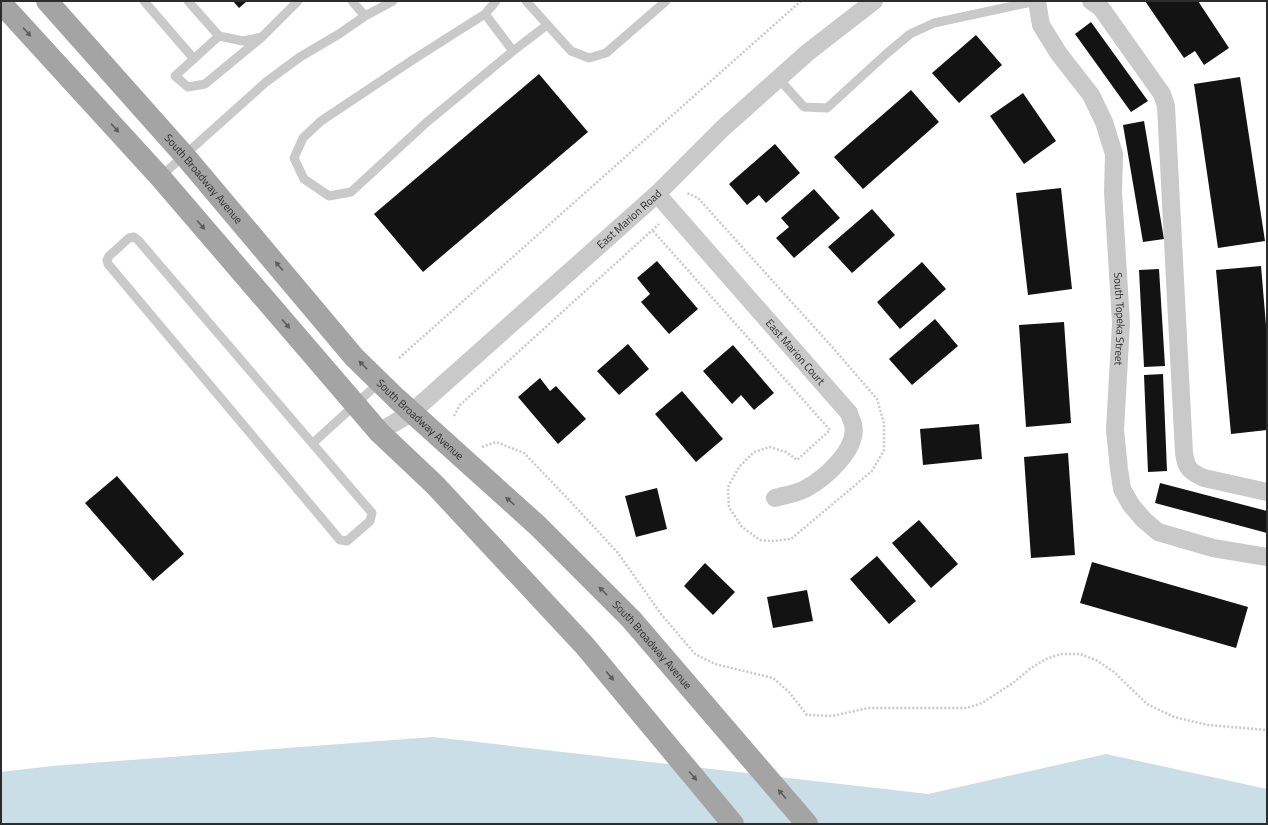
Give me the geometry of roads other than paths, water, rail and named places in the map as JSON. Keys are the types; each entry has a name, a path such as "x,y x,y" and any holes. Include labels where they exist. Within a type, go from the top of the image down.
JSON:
{"main road":[{"name":"South Broadway Avenue","path":"47,1 184,155 354,357 411,412 538,526 631,619 807,824"},
{"path":"1,3 160,177 379,432 435,485 585,646 733,824"}],"street":[{"name":"East Marion Road","path":"379,432 411,412 657,194 722,129 807,52 874,1"},
{"name":"South Topeka Street","path":"1036,1 1040,25 1059,54 1091,95 1104,122 1114,154 1113,192 1121,322 1115,430 1122,489 1131,505 1158,532 1213,548 1267,556"},
{"path":"1091,1 1101,8 1162,94 1166,106 1184,453 1186,465 1195,474 1204,478 1267,492"},
{"name":"East Marion Court","path":"657,194 849,413 854,426 852,441 847,451 826,474 804,489 775,498"}],"lane":[{"path":"144,1 194,59"},
{"path":"188,1 219,36 243,41 262,37"},
{"path":"219,36 175,76 188,87 205,84 262,37 298,1"},
{"path":"352,1 365,16"},
{"path":"160,177 266,82 300,57 339,34 365,16 393,1"},
{"path":"496,1 485,14 321,121 302,138 294,158 304,179 329,196 351,192 427,122 547,25"},
{"path":"526,1 571,51 588,58 606,53 666,1"},
{"path":"778,78 804,107 827,108 910,34 934,23 1036,1"},
{"path":"485,14 513,51"},
{"path":"134,237 138,240 313,443 372,513 370,521 347,541 340,540 118,276 108,264 107,260 109,256 129,238 134,237"},
{"path":"313,443 380,382"}],"water":[{"path":"433,737 928,794 1106,754 1267,789 1267,824 1,824 1,772 52,766"}]}
